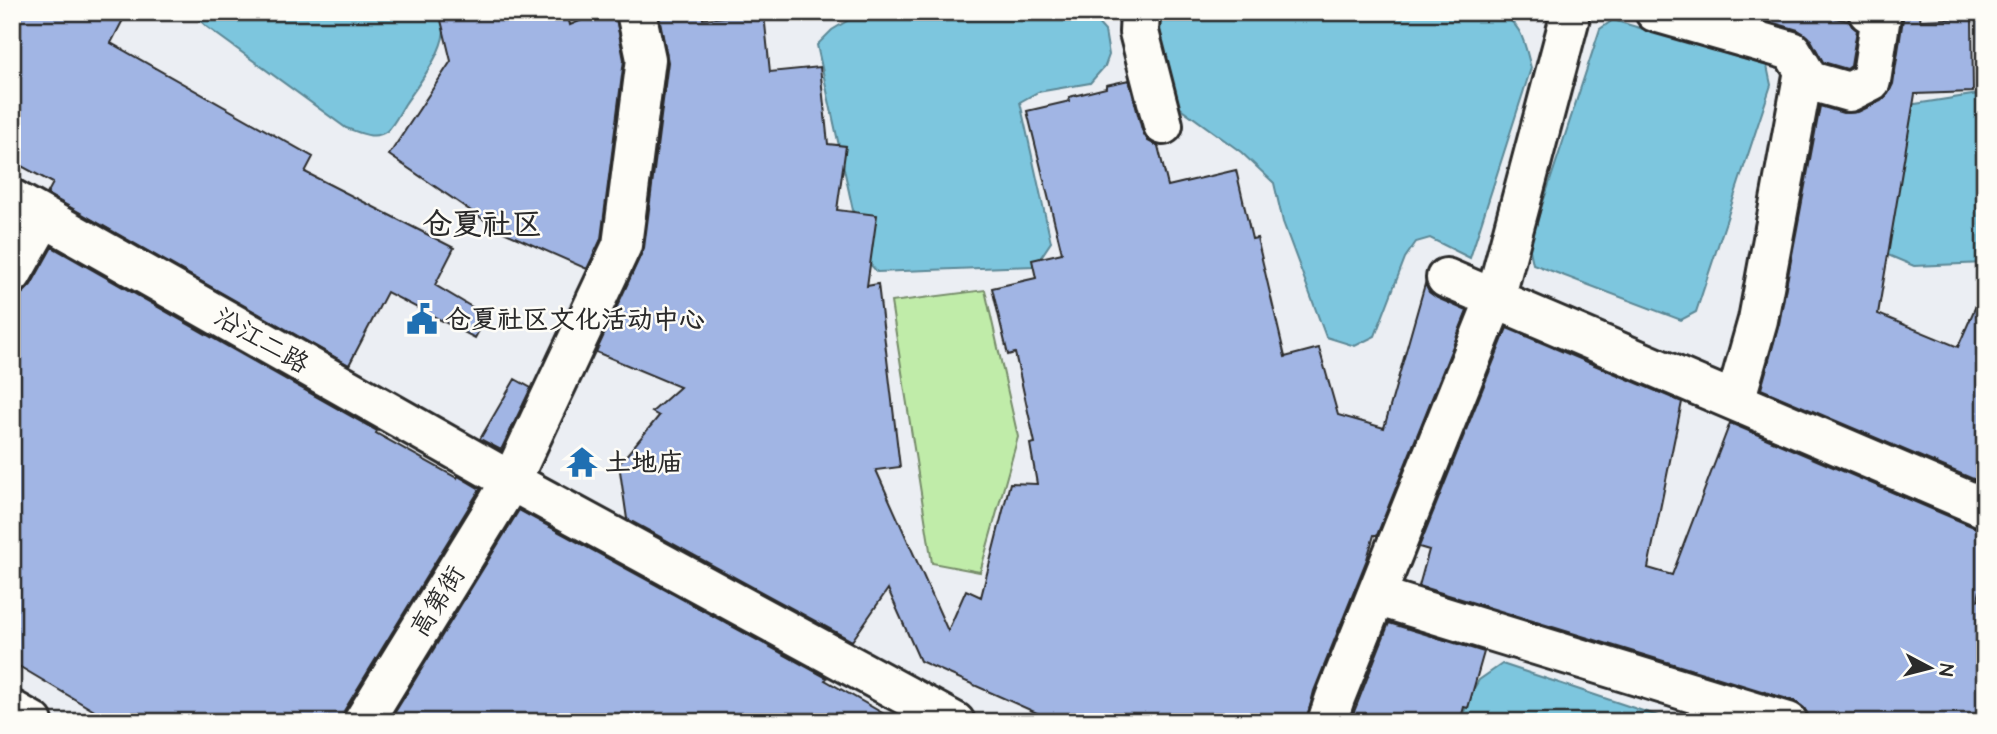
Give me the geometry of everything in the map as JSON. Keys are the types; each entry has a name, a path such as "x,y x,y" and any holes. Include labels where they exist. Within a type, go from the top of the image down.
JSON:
{"street":[{"name":"高第街","path":"363,722 511,481 622,245 646,59 636,12"},
{"path":"1140,12 1139,32 1163,125"},
{"path":"1655,12 1792,51 1804,71 1758,320 1735,401"},
{"path":"1803,79 1849,92 1871,81 1881,16 1868,12"},
{"path":"1327,722 1495,299 1570,14"},
{"name":"沿江二路","path":"28,208 511,481 955,722"},
{"path":"12,274 28,208"},
{"path":"1446,278 1985,508"},
{"path":"1376,596 1788,722"},
{"path":"12,710 33,722"}],"shaded area":[{"path":"1976,12 1985,12 1985,85 1980,85"}],"green space":[{"path":"985,290 1018,437 980,572 932,563 891,302"}],"water":[{"path":"191,12 439,12 444,22 444,34 427,72 392,125 382,134 372,136 346,128 207,27"},
{"path":"862,12 1083,13 1105,31 1109,55 1105,66 1090,83 1038,92 1020,102 1051,242 1035,266 877,272 863,256 817,45 832,30"},
{"path":"1163,12 1497,12 1506,17 1521,35 1531,68 1470,258 1430,238 1416,242 1405,258 1375,336 1355,346 1326,337 1283,222 1274,183 1241,152 1179,107 1165,68 1160,29"},
{"path":"1613,20 1767,66 1771,85 1696,312 1681,320 1533,264 1529,245 1600,29"},
{"path":"1985,93 1985,263 1914,266 1888,255 1895,126 1909,105"},
{"path":"1502,664 1676,722 1462,722 1468,698 1479,680"}],"building":[{"path":"12,12 127,12 111,43 313,157 305,172 454,248 435,285 487,316 475,338 387,292 349,365 47,194 53,183 12,161"},
{"path":"439,12 567,12 570,25 601,12 615,12 624,60 601,239 587,269 499,230 389,155 451,61"},
{"path":"702,12 703,19 764,14 770,72 820,67 828,144 846,146 837,210 877,215 867,286 878,284 900,467 876,470 948,631 966,590 981,597 1010,483 1037,484 1030,444 1035,443 1015,353 1008,355 992,288 1036,278 1032,260 1062,253 1027,111 1070,101 1069,97 1129,80 1142,130 1148,141 1158,146 1168,186 1236,170 1252,239 1257,238 1285,357 1319,348 1338,415 1384,428 1425,284 1429,292 1437,298 1467,311 1377,535 1374,535 1314,691 1306,722 1057,722 920,661 888,589 852,641 627,519 619,464 659,416 652,412 680,387 596,352 644,248 668,62 659,16"},
{"path":"1736,12 1805,12 1849,21 1857,30 1851,66 1847,69 1823,62 1811,40 1798,30"},
{"path":"1902,12 1921,12 1920,20 1972,18 1973,92 1915,94 1878,314 1958,347 1985,285 1985,484 1761,389 1779,324 1820,106 1843,113 1858,112 1881,101 1888,94 1893,84"},
{"path":"52,247 377,431 376,433 480,489 344,711 341,722 113,722 12,662 12,296 23,293 31,285"},
{"path":"1507,328 1682,402 1648,568 1672,575 1730,423 1976,528 1985,529 1985,567 1978,600 1985,602 1985,722 1809,722 1804,708 1794,701 1419,586 1429,550 1419,547"},
{"path":"515,379 531,388 501,450 480,439"},
{"path":"519,510 827,678 825,680 898,722 389,722"},
{"path":"1389,623 1484,652 1468,708 1464,707 1460,722 1350,722"}],"place":[{"name":"仓夏社区文化活动中心","path":"422,319"},
{"name":"土地庙","path":"582,462"}],"district":[{"name":"仓夏社区","path":"482,224"}]}
